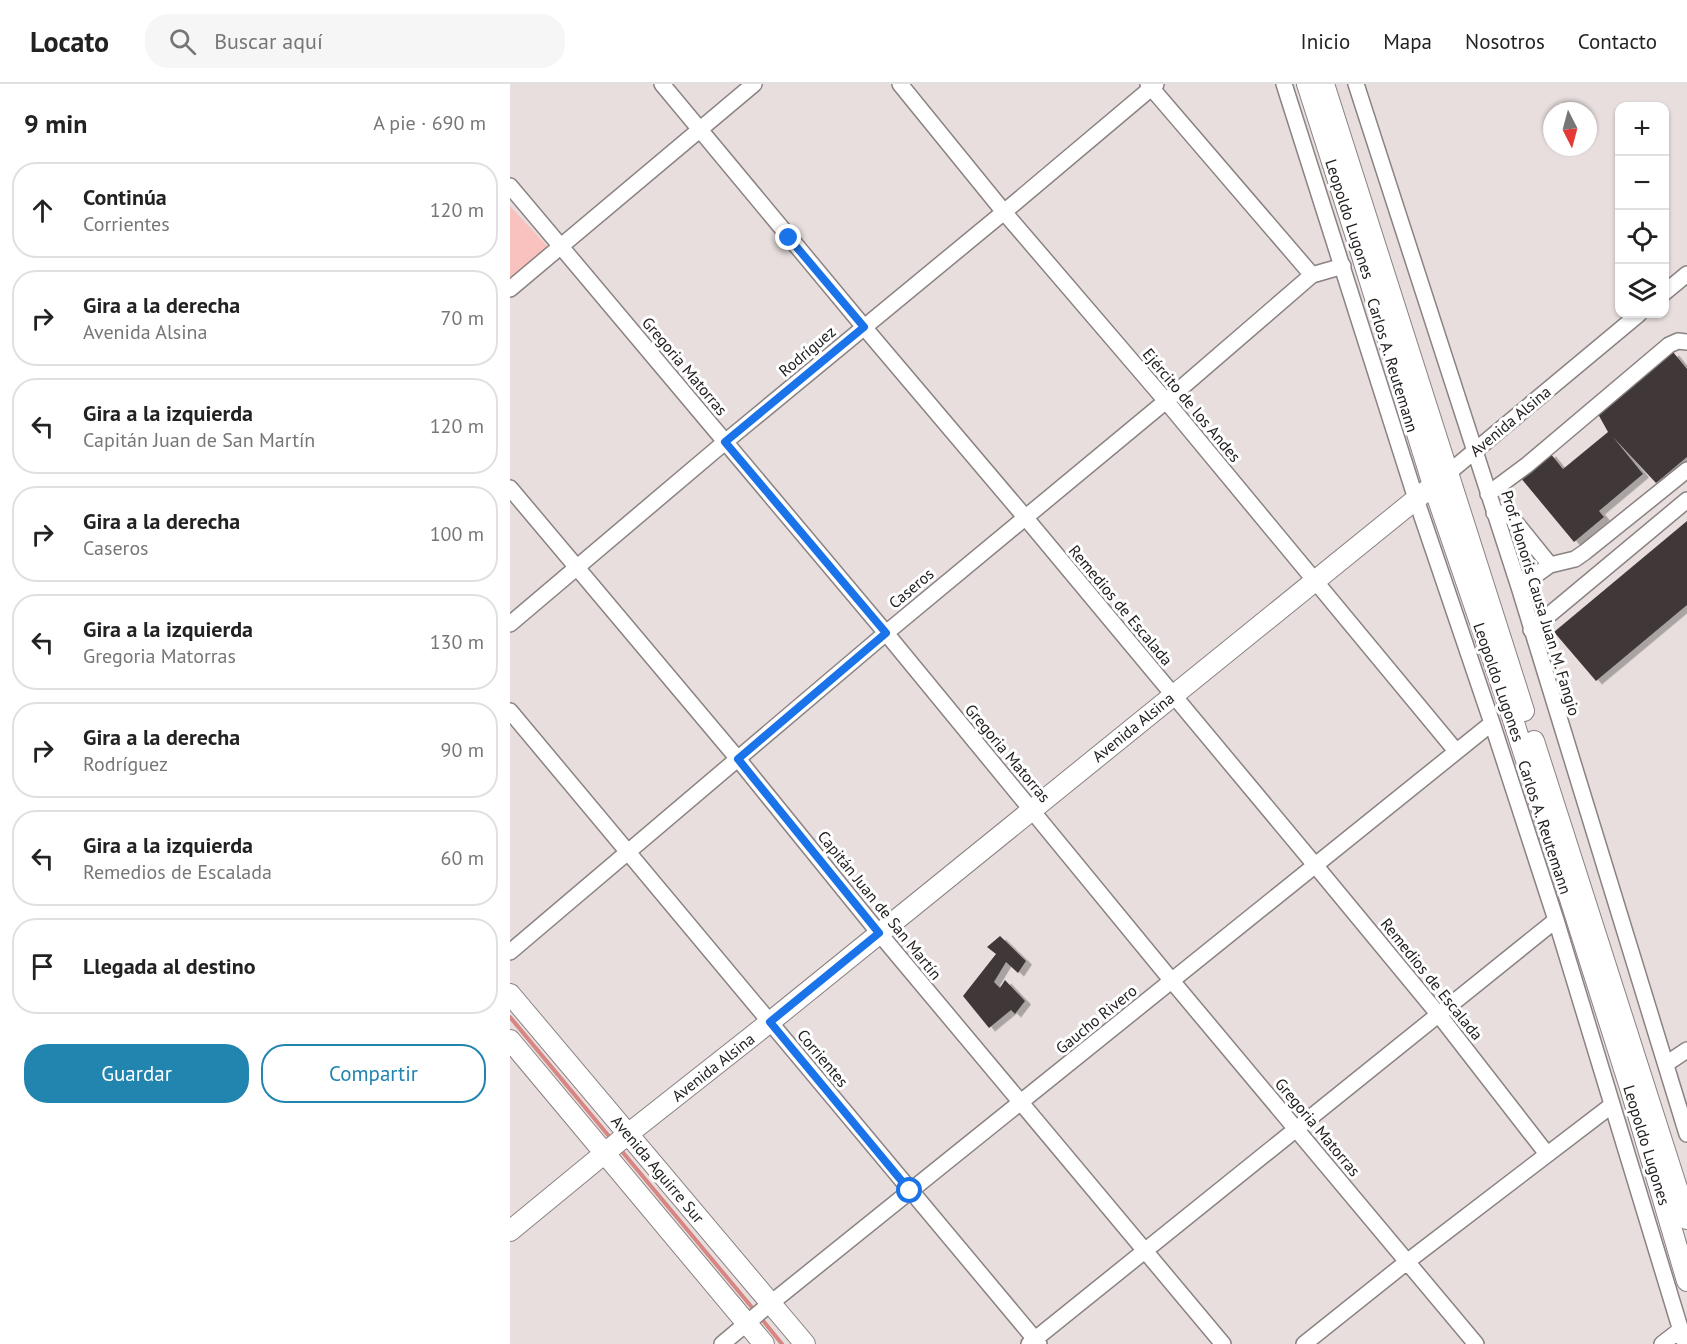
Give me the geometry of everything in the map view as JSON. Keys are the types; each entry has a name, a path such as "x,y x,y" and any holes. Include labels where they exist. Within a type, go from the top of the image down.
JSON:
{"main road":[{"name":"Leopoldo Lugones","path":"1307,84 1357,240 1440,480 1687,1219"},
{"name":"Leopoldo Lugones","path":"1324,84 1440,480 1510,710 1631,1091 1687,1281"},
{"name":"Avenida Alsina","path":"510,1231 1440,480"},
{"name":"Avenida Aguirre Sur","path":"510,994 617,1143 750,1321 764,1344"},
{"name":"Avenida Aguirre Sur","path":"510,1040 617,1143 805,1344"}],"street":[{"name":"Remedios de Escalada","path":"662,84 1315,865 1438,1015 1547,1154"},
{"path":"510,289 754,84"},
{"name":"Ejército de los Andes","path":"900,84 1004,212 1166,401 1456,751"},
{"name":"Carlos A. Reutemann","path":"1284,84 1416,499 1556,920 1683,1337"},
{"name":"Prof. Honoris Causa Juan M. Fangio","path":"1356,84 1518,587 1687,1134"},
{"path":"1152,85 1312,276"},
{"name":"Rodríguez","path":"510,624 725,442 1004,212 1152,85"},
{"name":"Gregoria Matorras","path":"510,186 886,633 1172,981 1476,1344"},
{"name":"Caseros","path":"510,952 1312,276 1343,266"},
{"path":"1669,289 1687,274"},
{"name":"Avenida Alsina","path":"1440,480 1634,318"},
{"path":"1488,494 1527,465 1669,345 1678,341 1687,342"},
{"path":"1518,587 1550,565 1575,559 1586,552 1687,470"},
{"name":"Capitán Juan de San Martín","path":"510,488 1223,1344"},
{"path":"1531,630 1687,500"},
{"path":"1494,513 1508,513 1550,565"},
{"path":"1586,552 1602,570"},
{"name":"Corrientes","path":"510,711 1034,1342"},
{"name":"Gaucho Rivero","path":"722,1344 1492,723"},
{"path":"1034,1342 1556,920"},
{"path":"1666,1064 1687,1050"},
{"path":"1304,1344 1408,1261 1612,1105"},
{"path":"1662,1344 1683,1337"}],"shaded area":[{"path":"510,206 548,247 510,278"}],"building":[{"path":"1673,352 1687,369 1687,457 1656,483 1613,437 1643,474 1599,511 1604,517 1574,542 1520,477 1550,453 1563,469 1608,432 1598,414"},
{"path":"1687,521 1687,605 1596,681 1554,632"},
{"path":"1000,936 1026,961 1018,973 1006,962 994,982 1000,988 1005,980 1025,1001 1015,1014 1011,1010 989,1028 963,996 996,954 987,947"}],"waterway":[{"path":"510,1017 613,1141"},
{"path":"620,1149 755,1311"},
{"path":"760,1317 782,1344"}],"route":[{"path":"789,238 864,327 725,442 886,633 738,759 879,933 770,1022 910,1191"}]}
